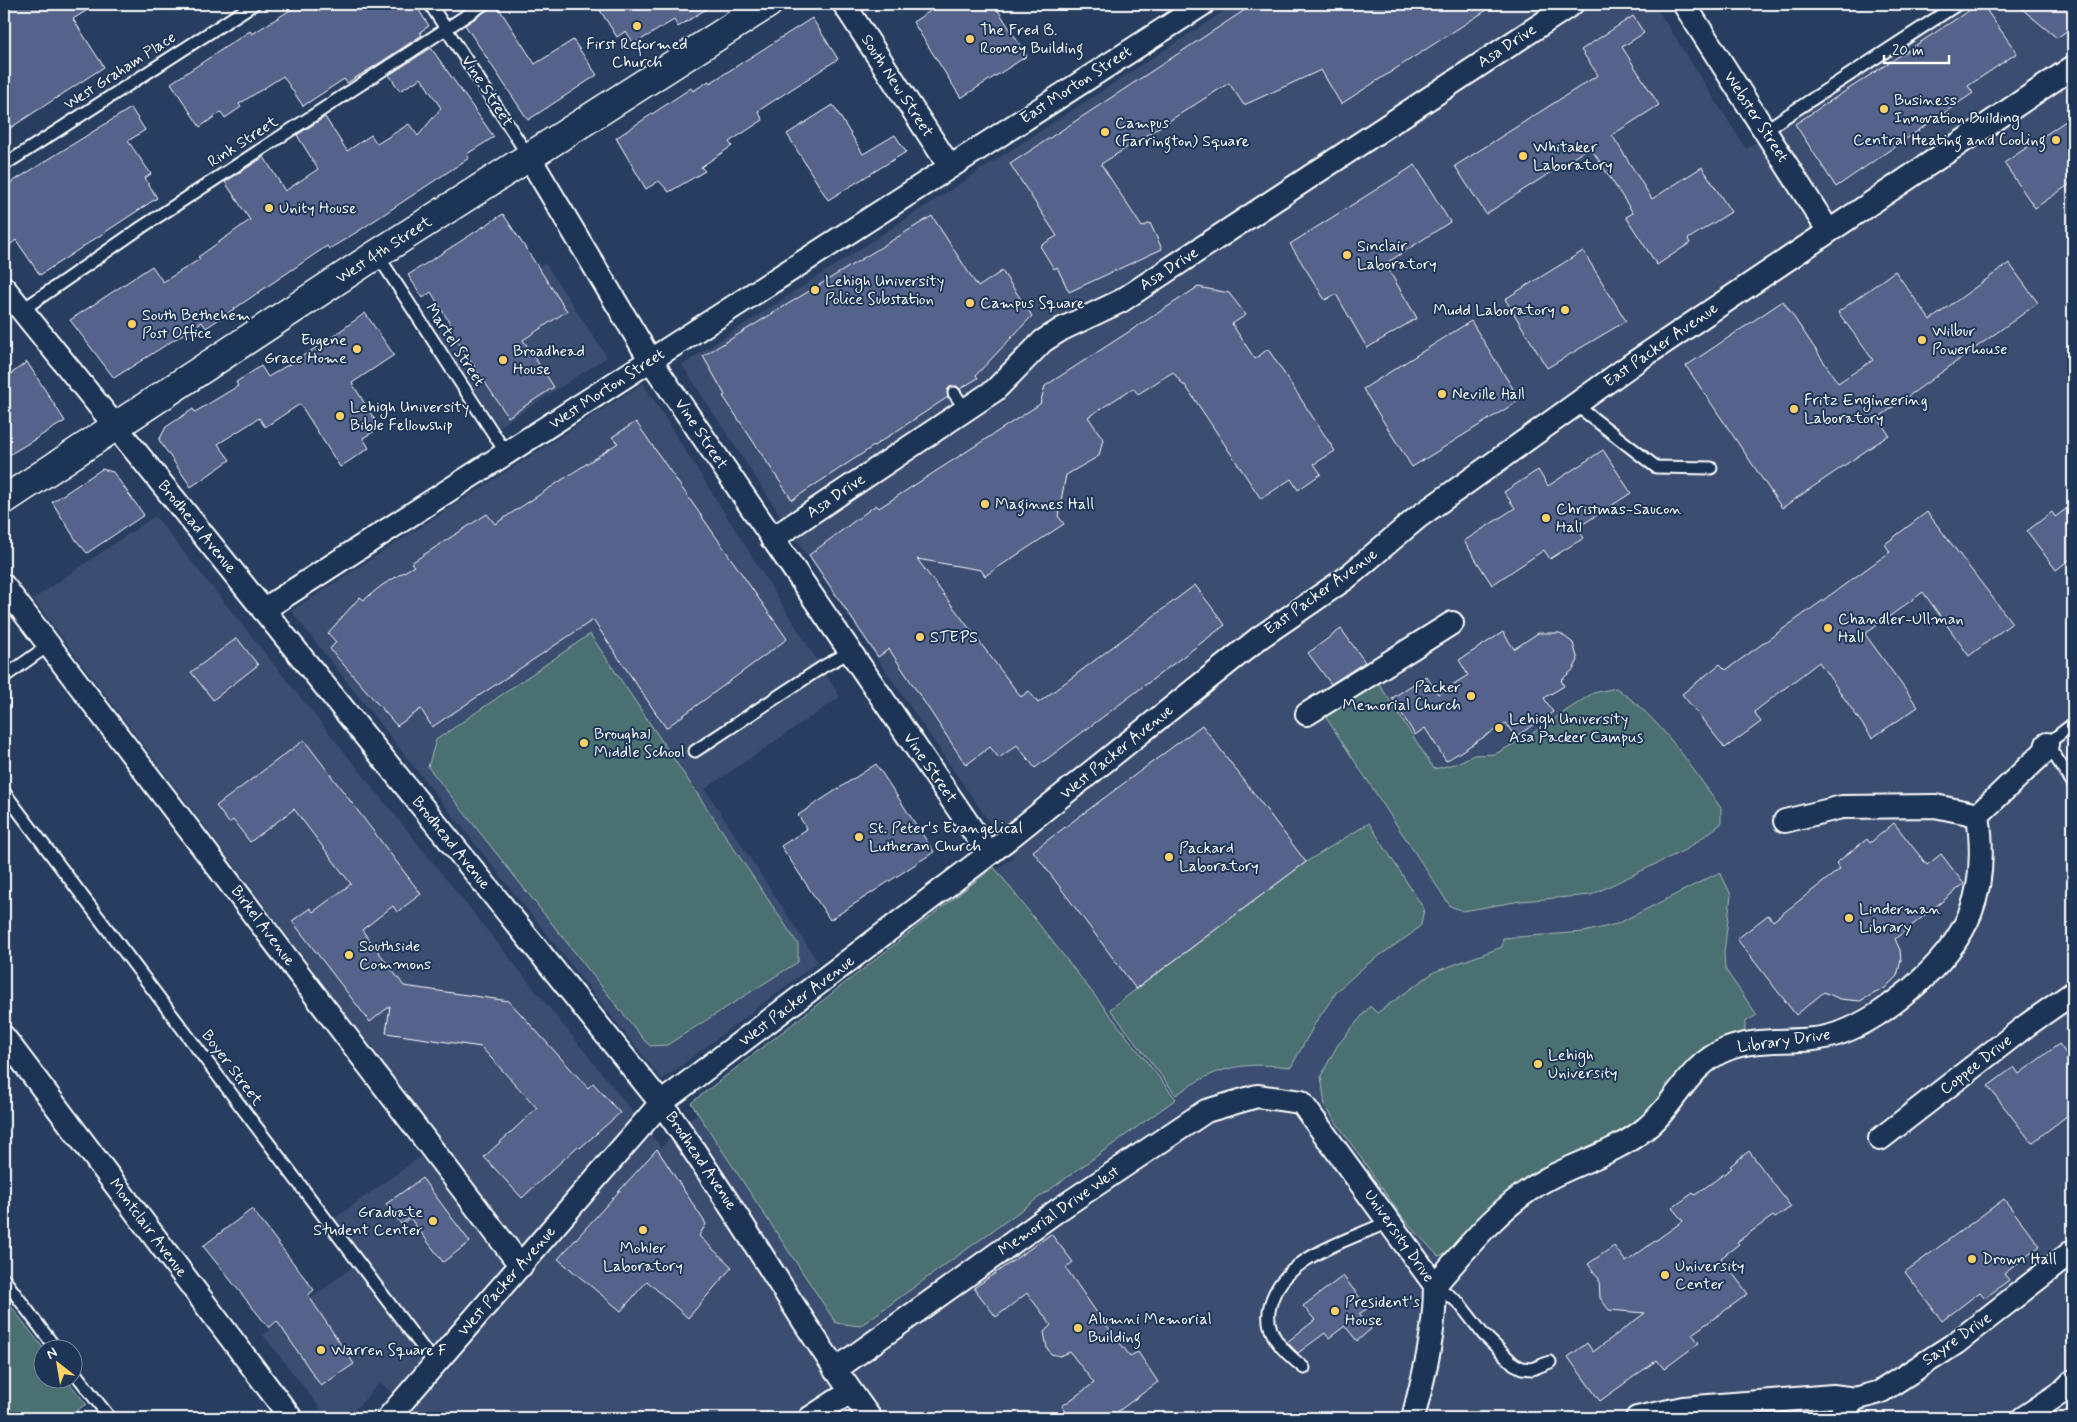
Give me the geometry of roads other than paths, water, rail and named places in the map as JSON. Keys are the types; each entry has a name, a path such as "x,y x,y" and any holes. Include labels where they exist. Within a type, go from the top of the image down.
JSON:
{"main road":[{"name":"West 4th Street","path":"4,500 378,254 768,4"}],"street":[{"name":"South New Street","path":"844,4 950,167"},
{"name":"East Morton Street","path":"950,167 1203,4"},
{"name":"Asa Drive","path":"772,539 960,402 995,390 1043,342 1062,329 1120,301 1572,4"},
{"name":"Webster Street","path":"1684,4 1828,230"},
{"name":"East Packer Avenue","path":"1259,638 1345,579 1417,518 1576,405 1828,230 2073,67"},
{"name":"Vine Street","path":"529,157 651,361 989,854"},
{"name":"West Morton Street","path":"264,610 950,167"},
{"name":"Brodhead Avenue","path":"4,288 661,1103 705,1164 835,1370 870,1418"},
{"name":"Birkel Avenue","path":"4,586 521,1266"},
{"path":"1307,714 1452,622"},
{"name":"West Packer Avenue","path":"388,1418 661,1103 989,854 1259,638"},
{"path":"1785,821 1842,807 1935,806 1978,815 2045,751 2047,744"},
{"name":"Library Drive","path":"1435,1284 1479,1233 1507,1206 1544,1181 1628,1142 1648,1128 1700,1066 1724,1050 1777,1040 1794,1041 1836,1034 1872,1019 1936,969 1958,941 1976,902 1982,846 1978,815"},
{"name":"Coppee Drive","path":"1880,1139 2027,1025 2073,992"},
{"name":"Montclair Avenue","path":"4,1037 292,1418"},
{"name":"Memorial Drive West","path":"835,1370 1058,1210 1206,1111 1257,1096 1301,1102"},
{"name":"University Drive","path":"1301,1102 1435,1284 1433,1328 1428,1362 1413,1418"},
{"name":"Sayre Drive","path":"1855,1399 1880,1392 1956,1343 2073,1251"},
{"path":"2023,1418 2062,1392 2073,1381"},
{"path":"810,1418 850,1392"},
{"path":"1637,1418 1684,1408 1833,1396 1855,1399"},
{"path":"1838,1418 1855,1399"}],"lane":[{"name":"West Graham Place","path":"4,165 254,4"},
{"name":"Vine Street","path":"430,4 529,157"},
{"name":"Rink Street","path":"22,310 142,227 484,4"},
{"path":"1765,130 1958,4"},
{"name":"Martel Street","path":"378,254 506,453"},
{"path":"1576,405 1656,467 1711,468"},
{"path":"4,677 49,644"},
{"path":"695,751 824,666 850,652"},
{"path":"2073,724 2047,744 2073,783"},
{"name":"Boyer Street","path":"4,792 435,1364"},
{"path":"1304,1368 1285,1354 1271,1333 1267,1315 1272,1297 1282,1279 1298,1264 1316,1254 1390,1221"},
{"path":"4,1279 50,1340"},
{"path":"1435,1284 1459,1303 1483,1334 1514,1364 1522,1368 1532,1369 1550,1362"},
{"path":"82,1382 110,1418"}],"place":[{"name":"First Reformed Church","path":"637,26"},
{"name":"The Fred B. Rooney Building","path":"970,39"},
{"name":"Business Innovation Building","path":"1884,109"},
{"name":"Campus (Farrington) Square","path":"1105,132"},
{"name":"Central Heating and Cooling","path":"2056,140"},
{"name":"Whitaker Laboratory","path":"1523,156"},
{"name":"Unity House","path":"269,208"},
{"name":"Sinclair Laboratory","path":"1347,255"},
{"name":"Lehigh University Police Substation","path":"815,290"},
{"name":"Campus Square","path":"970,303"},
{"name":"Mudd Laboratory","path":"1565,310"},
{"name":"South Bethehem Post Office","path":"132,324"},
{"name":"Wilbur Powerhouse","path":"1922,340"},
{"name":"Eugene Grace Home","path":"357,349"},
{"name":"Broadhead House","path":"503,360"},
{"name":"Neville Hall","path":"1442,394"},
{"name":"Fritz Engineering Laboratory","path":"1794,409"},
{"name":"Lehigh University Bible Fellowship","path":"340,416"},
{"name":"Maginnes Hall","path":"985,504"},
{"name":"Christmas-Saucon Hall","path":"1546,518"},
{"name":"Chandler-Ullman Hall","path":"1828,628"},
{"name":"STEPS","path":"920,637"},
{"name":"Packer Memorial Church","path":"1471,696"},
{"name":"Lehigh University Asa Packer Campus","path":"1499,728"},
{"name":"Broughal Middle School","path":"584,743"},
{"name":"St. Peter's Evangelical Lutheran Church","path":"859,837"},
{"name":"Packard Laboratory","path":"1169,857"},
{"name":"Linderman Library","path":"1849,918"},
{"name":"Southside Commons","path":"349,955"},
{"name":"Lehigh University","path":"1538,1064"},
{"name":"Graduate Student Center","path":"433,1221"},
{"name":"Mohler Laboratory","path":"643,1230"},
{"name":"Drown Hall","path":"1972,1259"},
{"name":"University Center","path":"1665,1275"},
{"name":"President's House","path":"1335,1311"},
{"name":"Alumni Memorial Building","path":"1078,1328"},
{"name":"Warren Square F","path":"321,1350"}]}
